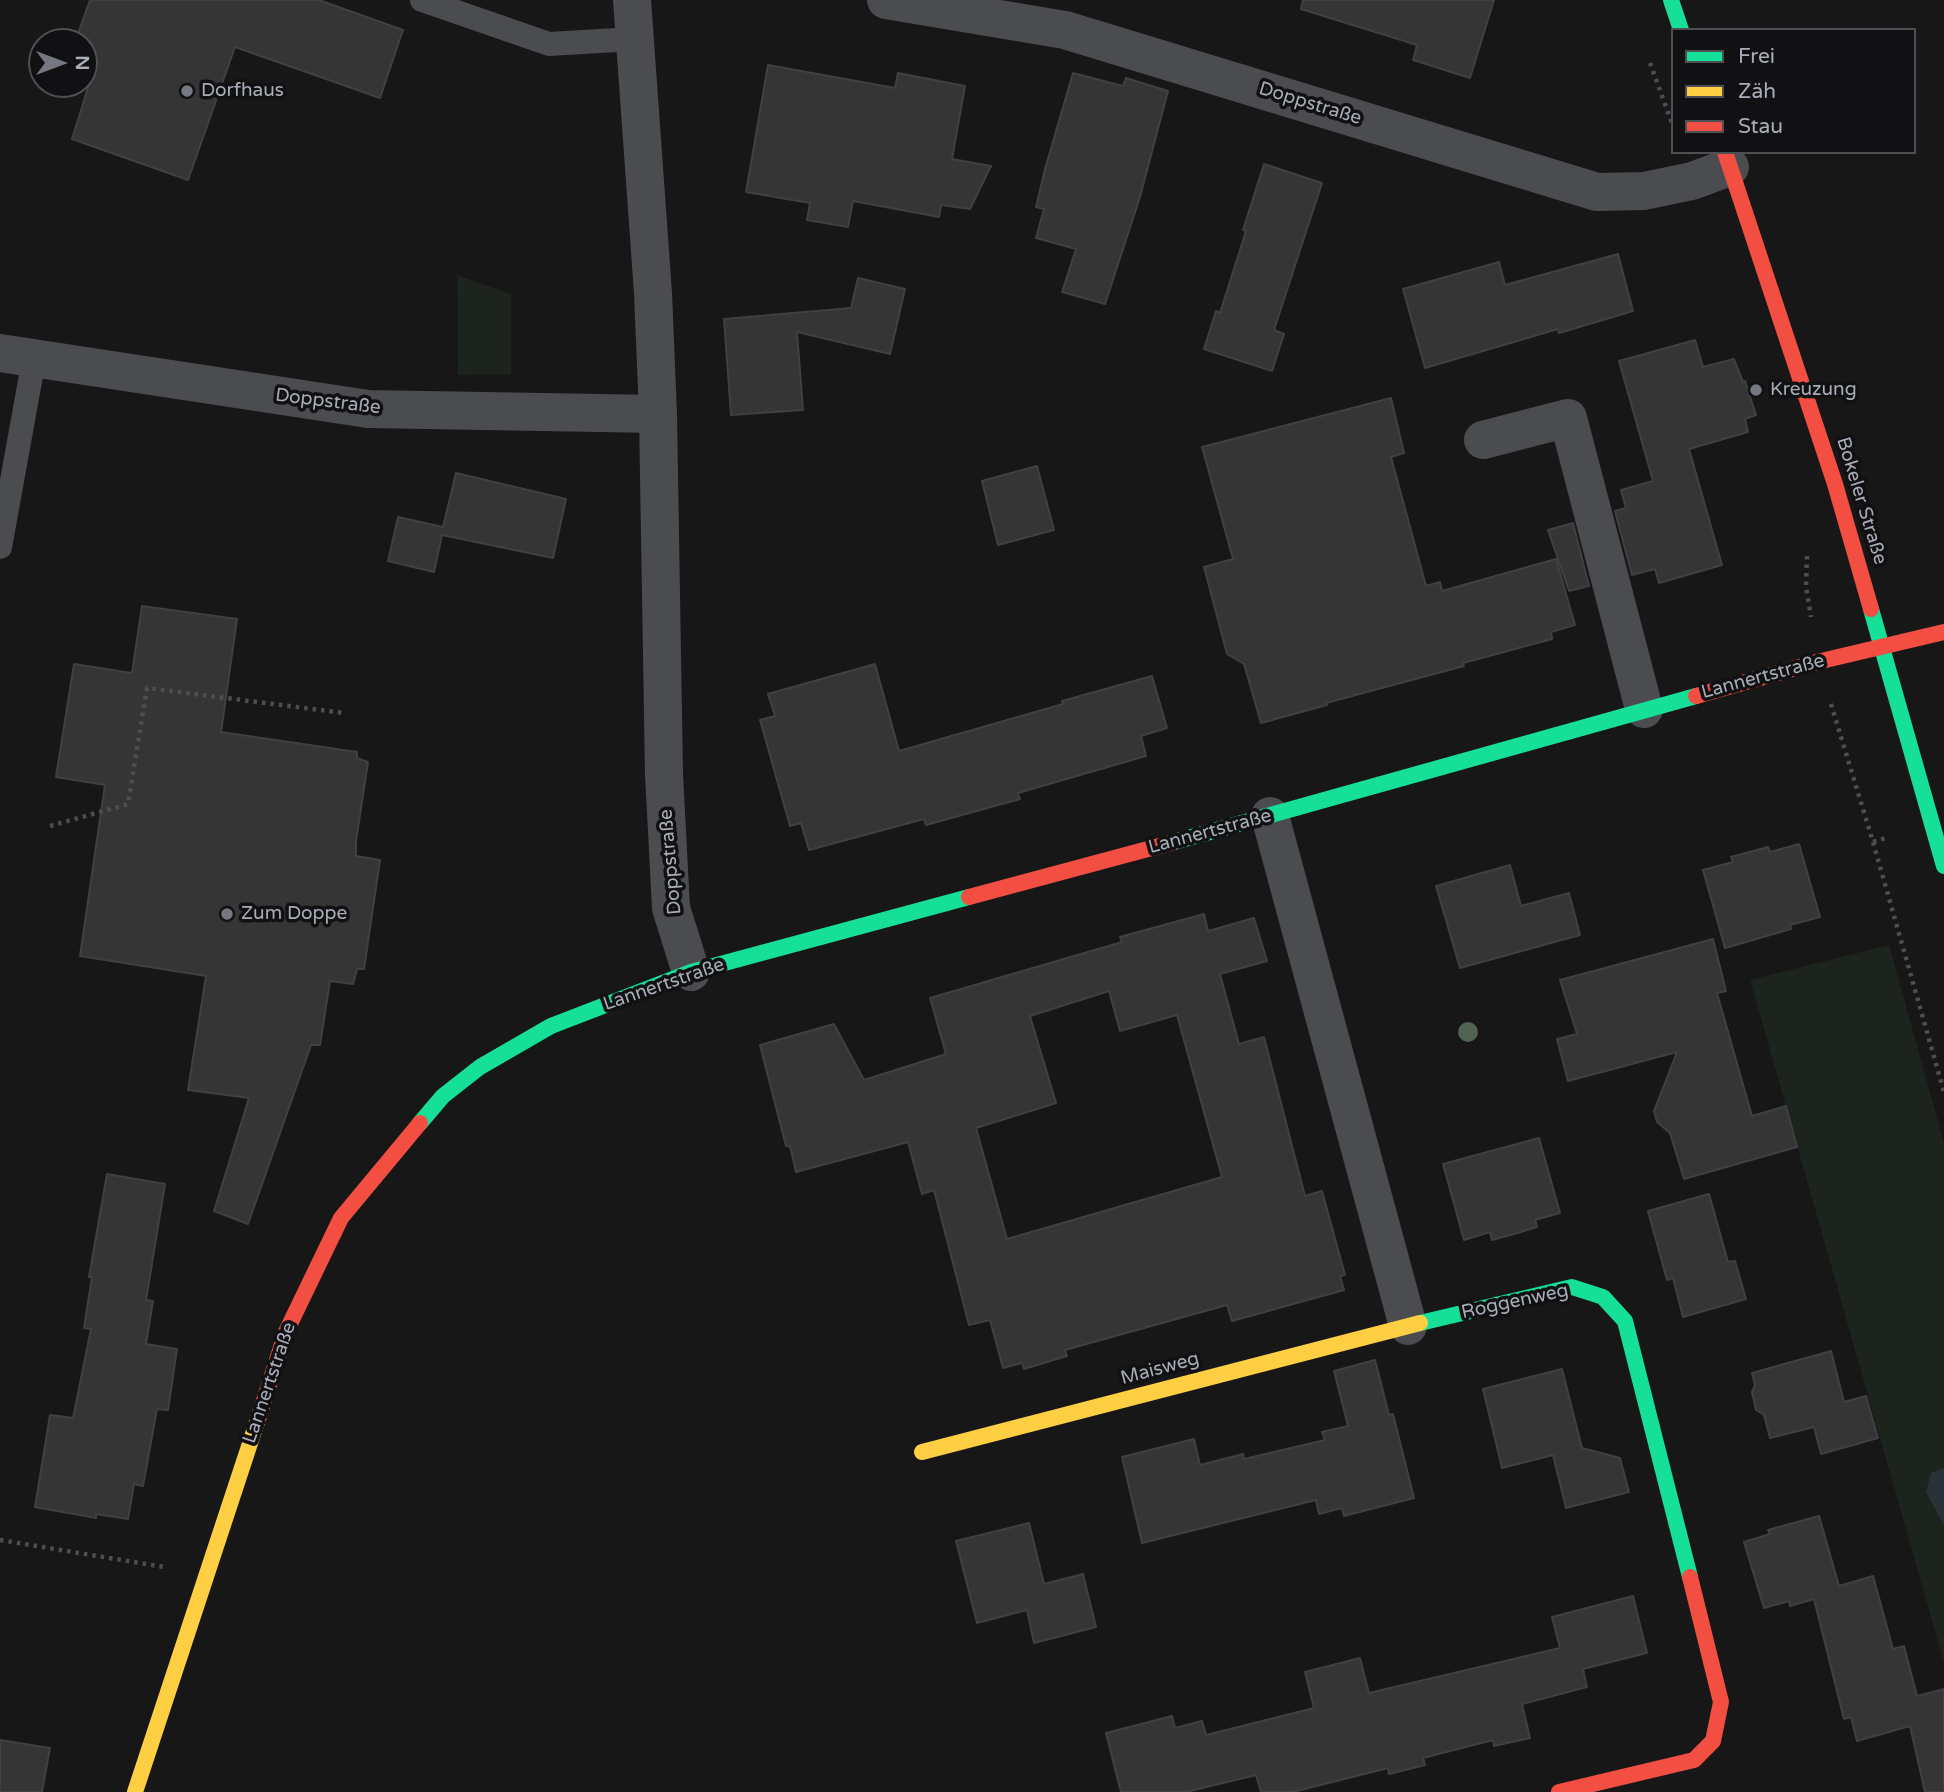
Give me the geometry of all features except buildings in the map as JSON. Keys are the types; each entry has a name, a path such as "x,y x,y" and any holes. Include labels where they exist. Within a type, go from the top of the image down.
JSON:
{"street":[{"name":"Doppstraße","path":"632,0 653,293 658,414 664,774 671,908 691,972"},
{"name":"Doppstraße","path":"886,0 1065,30 1597,192 1644,191 1692,181 1728,160"},
{"path":"1671,0 1680,28"},
{"name":"Bokeler Straße","path":"1728,160 1835,484 1944,866"},
{"name":"Doppstraße","path":"17,356 369,409 658,414"},
{"path":"1483,440 1568,418 1644,709"},
{"name":"Lannertstraße","path":"135,1792 286,1332 341,1218 443,1096 480,1067 551,1026 691,972 1270,816 1644,709 1818,662 1944,632"},
{"path":"1270,816 1408,1326"},
{"name":"Roggenweg","path":"1408,1326 1572,1287 1603,1297 1625,1321 1721,1702 1713,1741 1694,1760 1559,1792"},
{"name":"Maisweg","path":"922,1452 1408,1326"}],"lane":[{"path":"422,0 549,44 634,39"},
{"path":"0,547 17,356"}],"path":[{"path":"1818,662 1873,842 1944,1092"},
{"path":"50,826 128,804 147,688 344,713"},
{"path":"0,1540 206,1574"}],"shaded area":[{"path":"457,275 511,294 511,374 458,375"},
{"path":"1889,945 1944,1143 1944,1663 1750,980"},
{"path":"1944,1468 1944,1525 1926,1492 1931,1473"}],"traffic: fast":[{"path":"1671,0 1680,28"},
{"path":"1871,609 1944,866"},
{"path":"1174,842 1696,696"},
{"path":"420,1123 443,1096 480,1067 551,1026 691,972 969,897"},
{"path":"1420,1323 1572,1287 1603,1297 1625,1321 1690,1577"}],"traffic: slow":[{"path":"922,1452 1420,1323"},
{"path":"135,1792 259,1416"}],"traffic: jam":[{"path":"1726,154 1835,484 1871,609"},
{"path":"1696,696 1817,662 1944,632"},
{"path":"969,897 1174,842"},
{"path":"259,1416 286,1332 341,1218 420,1123"},
{"path":"1559,1792 1694,1760 1713,1741 1721,1702 1690,1577"}],"place":[{"name":"Dorfhaus","path":"187,91"},
{"name":"Kreuzung","path":"1756,390"},
{"name":"Zum Doppe","path":"227,914"}]}
